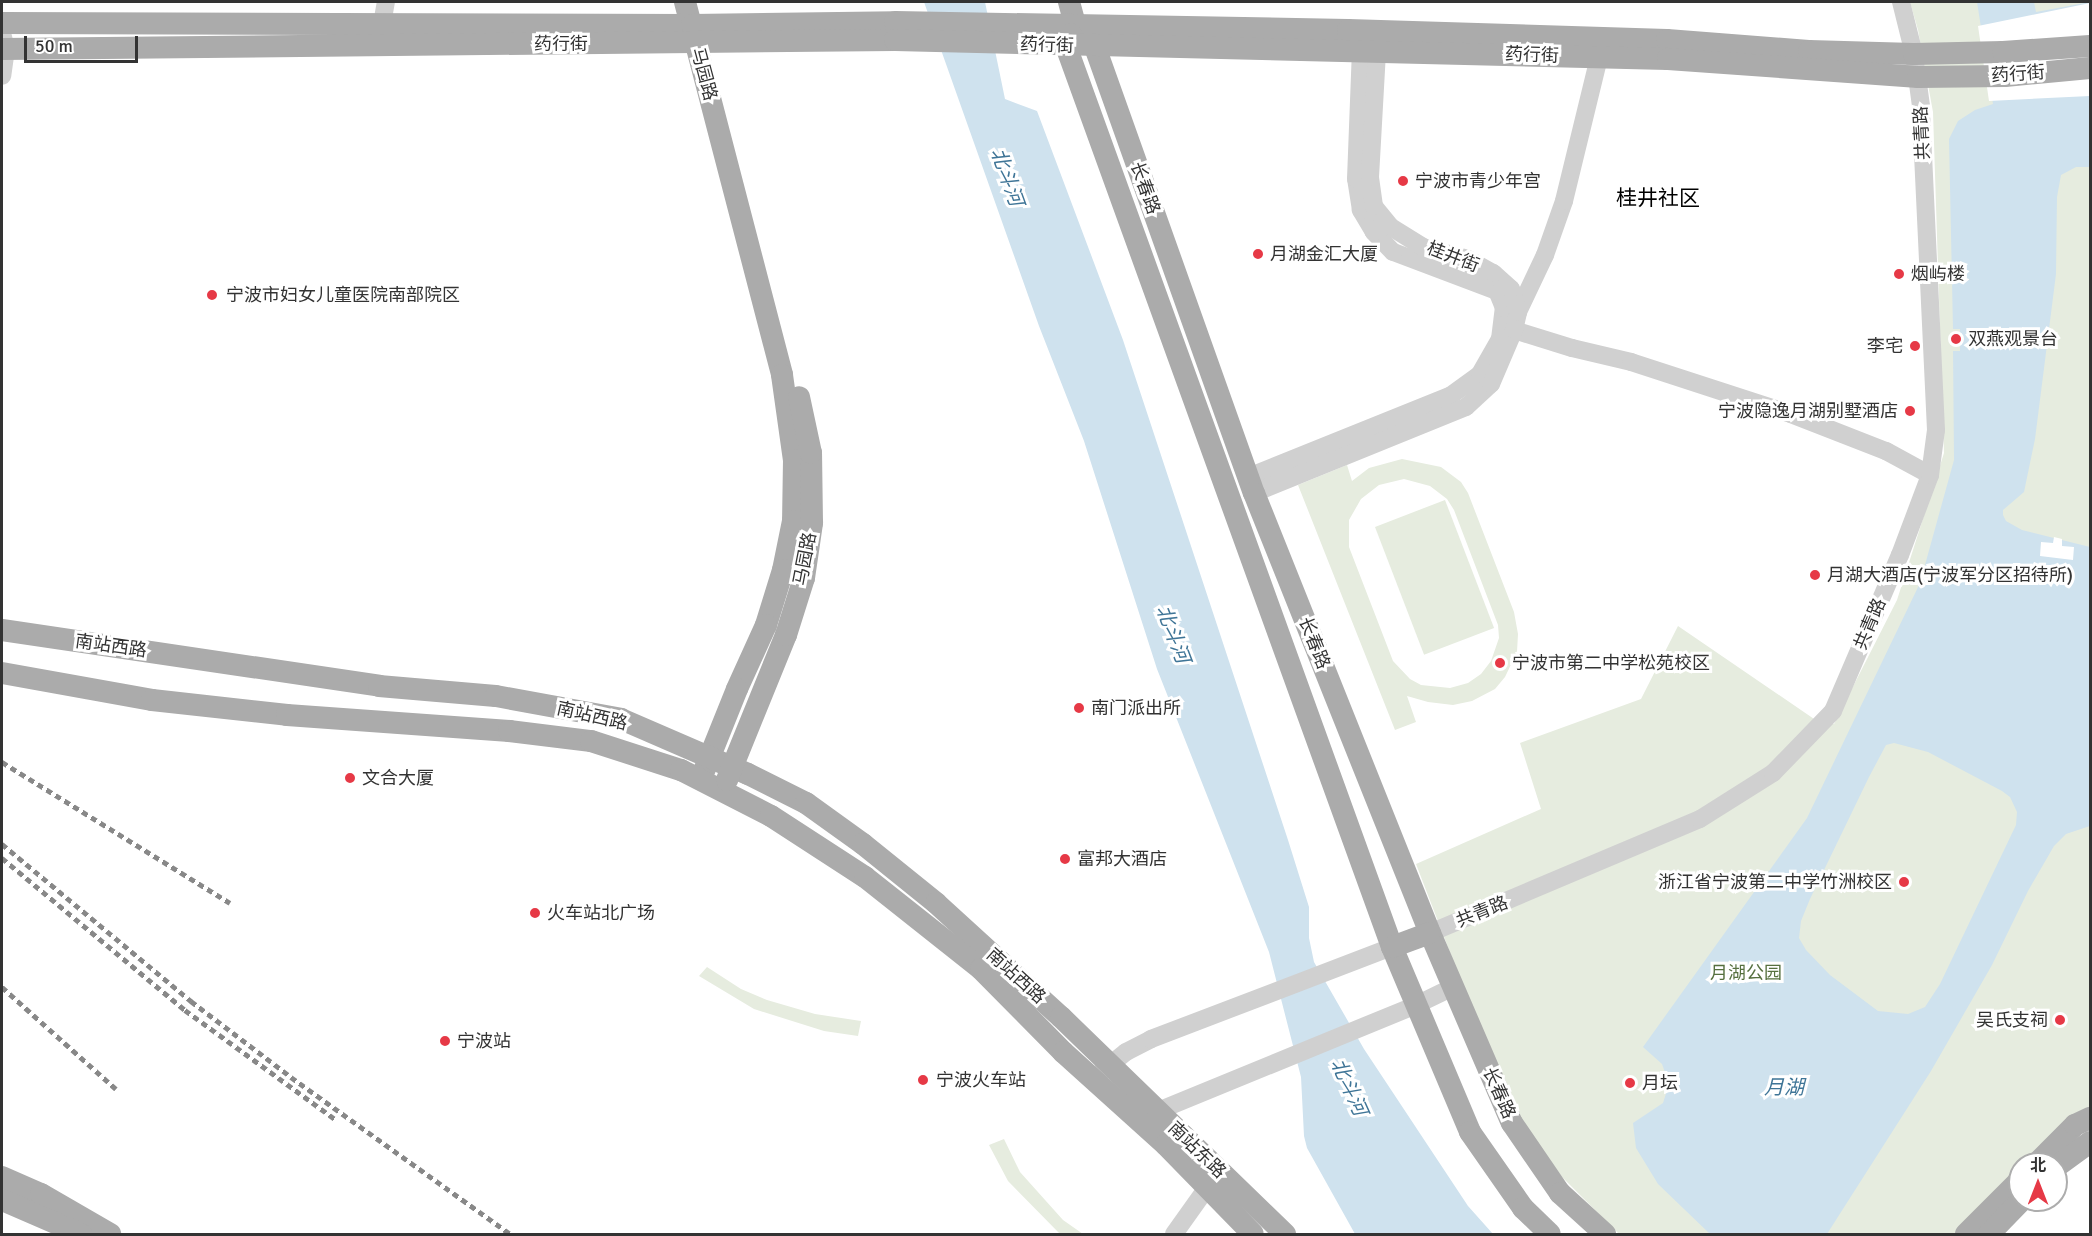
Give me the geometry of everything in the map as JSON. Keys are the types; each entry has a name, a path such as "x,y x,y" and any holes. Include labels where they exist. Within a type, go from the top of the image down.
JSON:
{"main road":[{"name":"马园路","path":"685,2 782,375 794,460 793,521 783,570 766,625 700,780"},
{"name":"长春路","path":"1069,2 1070,32 1392,947 1470,1132 1523,1208 1550,1234"},
{"name":"药行街","path":"2,23 382,24 693,34"},
{"name":"药行街","path":"3,44 895,31 1667,40 1809,51 1914,54 2091,45"},
{"name":"药行街","path":"1070,32 1095,47 1668,59 1918,77 2005,75 2091,68"},
{"name":"长春路","path":"1095,47 1251,485 1453,987 1512,1123 1560,1192 1605,1234"},
{"name":"马园路","path":"722,791 786,635 804,578 812,523 811,453 797,385 769,321"},
{"name":"南站西路","path":"2,630 379,686 496,696 621,719 733,767 806,803 863,844 944,911 1102,1072"},
{"name":"南站西路","path":"2,673 152,700 287,715 509,731 591,741 681,770 771,816 865,877 981,969 1102,1072"},
{"path":"1392,947 1430,933"},
{"name":"南站东路","path":"1102,1072 1285,1234"},
{"name":"南站东路","path":"1148,1115 1166,1145 1206,1189 1253,1234"},
{"path":"2049,1152 2083,1121"},
{"path":"2068,1159 2090,1145"},
{"path":"2,1177 41,1194 110,1234"},
{"path":"1966,1234 2008,1192"},
{"path":"2,1200 81,1234"},
{"path":"1989,1234 2010,1212"}],"street":[{"path":"382,24 386,2"},
{"name":"共青路","path":"1430,933 1700,819 1773,773 1833,711 1900,555 1930,476 1936,430 1918,77 1901,2"},
{"path":"2,76 3,44"},
{"name":"桂井街","path":"1369,51 1370,177 1374,206 1390,226 1423,247 1468,260 1493,273 1511,290 1516,321"},
{"name":"桂井街","path":"1251,485 1450,396 1480,374 1500,339 1504,308 1497,291 1393,252 1374,232 1361,210 1356,179 1369,51"},
{"path":"1251,485 1466,406 1491,384 1545,255 1564,201 1599,57"},
{"path":"1516,321 1572,348 1631,362 1791,414 1886,451 1930,476"},
{"path":"1102,1072 1126,1052 1151,1039 1392,947"},
{"path":"1148,1115 1416,1005 1453,987"},
{"path":"2083,1121 2090,1145"},
{"path":"1174,1234 1206,1189"}],"green space":[{"name":"月湖公园","path":"1910,2 2090,2 2090,1107 2071,1115 2036,1152 2008,1152 2008,1180 1956,1234 1619,1234 1562,1177 1518,1116 1479,1028 1416,864 1541,809 1520,743 1641,699 1678,626 1817,721 1834,724 1897,600 1944,453 1933,112 1918,30"},
{"path":"1402,459 1441,467 1461,482 1468,493 1514,612 1518,634 1517,652 1505,677 1495,689 1472,701 1453,705 1428,702 1407,696 1416,722 1395,730 1298,485 1347,465 1352,481 1369,468","holes":["1404,479 1430,486 1447,499 1454,510 1498,625 1499,638 1491,661 1481,674 1468,683 1450,688 1421,685 1410,679 1393,661 1349,547 1349,520 1361,499 1379,485"]},
{"path":"1445,500 1494,628 1424,655 1375,527"},
{"path":"707,967 741,989 767,1000 815,1014 861,1021 858,1036 824,1031 754,1009 699,976"},
{"path":"1004,1139 1020,1172 1063,1220 1083,1234 1060,1234 1008,1181 989,1145"}],"water":[{"name":"北斗河","path":"924,2 985,2 1005,99 1037,111 1123,340 1288,840 1309,907 1309,938 1314,962 1364,1049 1468,1206 1493,1234 1355,1234 1307,1148 1304,1136 1301,1077 1269,952 1157,669 1084,441 1039,326"},
{"name":"月湖","path":"1977,2 2034,2 2036,12 2090,2 2090,167 2076,167 2061,175 2057,197 2056,274 2035,439 2024,492 2003,510 2003,515 2006,521 2022,530 2090,547 2090,826 2066,834 2054,846 2028,891 1992,965 1931,1071 1827,1234 1710,1234 1658,1184 1636,1148 1633,1123 1663,1103 1669,1084 1662,1064 1643,1047 1807,818 1920,583 1954,460 1953,351 1960,351 1960,329 1953,329 1949,139 1958,121 1975,110 1993,104","holes":["1894,743 1928,752 2010,797 2017,812 2016,825 1940,984 1925,1007 1908,1014 1878,1011 1830,975 1806,950 1799,938 1801,921 1886,745"]}],"pier":[{"path":"2090,3 2090,96 1989,101 1978,26"},
{"path":"2054,537 2062,539 2062,546 2074,547 2073,560 2040,556 2041,542 2053,543"}],"railway":[{"path":"2,762 230,903"},
{"path":"2,844 191,1001 291,1077 510,1234"},
{"path":"2,858 185,1010 335,1119"},
{"path":"2,987 116,1089"}],"place":[{"name":"宁波市青少年宫","path":"1403,181"},
{"name":"月湖金汇大厦","path":"1258,254"},
{"name":"烟屿楼","path":"1899,274"},
{"name":"宁波市妇女儿童医院南部院区","path":"212,295"},
{"name":"双燕观景台","path":"1956,339"},
{"name":"李宅","path":"1915,346"},
{"name":"宁波隐逸月湖别墅酒店","path":"1910,411"},
{"name":"月湖大酒店(宁波军分区招待所)","path":"1815,575"},
{"name":"宁波市第二中学松苑校区","path":"1500,663"},
{"name":"南门派出所","path":"1079,708"},
{"name":"文合大厦","path":"350,778"},
{"name":"富邦大酒店","path":"1065,859"},
{"name":"浙江省宁波第二中学竹洲校区","path":"1904,882"},
{"name":"火车站北广场","path":"535,913"},
{"name":"吴氏支祠","path":"2060,1020"},
{"name":"宁波站","path":"445,1041"},
{"name":"宁波火车站","path":"923,1080"},
{"name":"月坛","path":"1630,1083"}],"district":[{"name":"桂井社区","path":"1658,198"}]}
